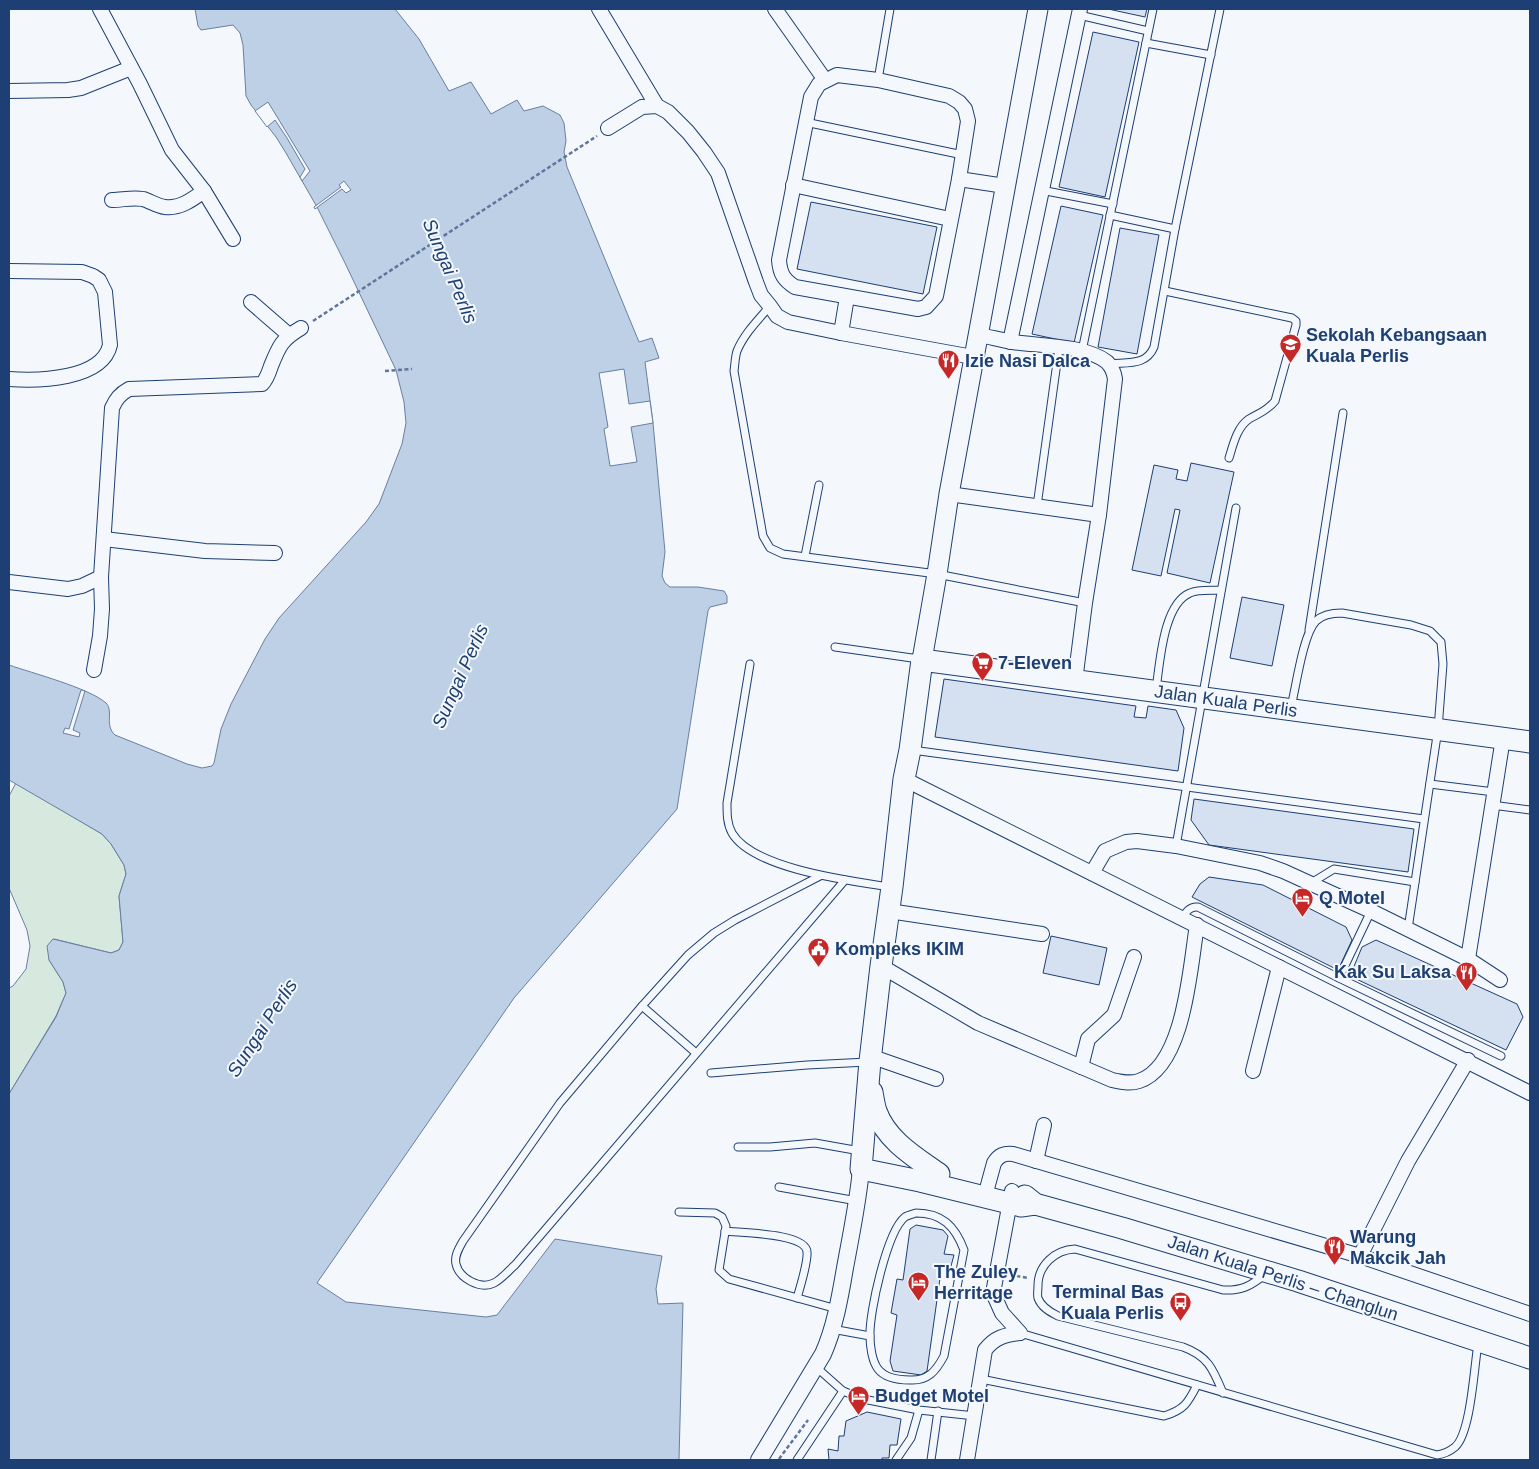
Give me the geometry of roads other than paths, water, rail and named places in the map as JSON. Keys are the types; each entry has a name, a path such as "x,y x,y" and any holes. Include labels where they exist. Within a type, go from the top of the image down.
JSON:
{"main road":[{"path":"862,1159 881,966 904,779 910,750 922,660 973,357 979,335 1038,9"},
{"name":"Jalan Kuala Perlis","path":"922,660 1530,742"},
{"path":"870,1065 876,1111 890,1134 911,1155 938,1174"},
{"name":"Jalan Kuala Perlis – Changlun","path":"862,1159 938,1174 986,1191"},
{"name":"Jalan Kuala Perlis – Changlun","path":"862,1159 920,1180 1010,1197 1023,1195 1035,1204 1268,1272 1530,1358"}],"street":[{"path":"100,9 140,84 172,150 204,191 233,239"},
{"path":"599,9 657,106 668,112 688,132 718,173 756,282 777,316 788,322 973,357"},
{"path":"775,9 825,80"},
{"path":"1010,342 1079,12"},
{"path":"9,91 81,88 131,68"},
{"path":"837,75 878,80 949,96 959,102 965,109 968,121 959,179 936,296 931,304 918,309 796,287 782,277 779,270 779,260 810,97 815,89 825,80 837,75"},
{"path":"608,128 642,107 657,106"},
{"path":"959,179 1005,186"},
{"path":"793,185 950,219"},
{"path":"112,200 144,199 164,207 171,207 188,201 204,191"},
{"path":"9,271 82,272 99,280 106,292 110,345 109,351 101,362 86,370 61,377 27,380 9,379"},
{"path":"841,333 846,297"},
{"path":"94,670 101,620 101,577 112,408 115,400 122,392 129,389 260,385 266,378 280,345 295,332 251,302"},
{"path":"979,335 1010,342 1082,351 1102,359 1114,371 1115,379 1099,515 1075,682"},
{"path":"949,494 1099,515"},
{"path":"104,539 205,552 275,553"},
{"path":"9,582 68,589 82,586 101,577"},
{"path":"1468,958 1503,738"},
{"path":"904,779 1530,1092"},
{"path":"1092,873 1105,851 1126,842 1137,841 1176,846 1260,863 1283,871 1371,911 1468,958 1500,980"},
{"path":"889,911 1042,934"},
{"path":"881,966 978,1023 1112,1080 1127,1083 1138,1082 1147,1078 1164,1061 1176,1039 1196,925"},
{"path":"1081,1067 1088,1039 1114,1015 1134,957"},
{"path":"1253,1071 1280,967"},
{"path":"1360,1256 1408,1161 1468,1060"},
{"path":"870,1065 936,1079"},
{"path":"1036,1161 1044,1125"},
{"path":"986,1191 994,1163 1002,1154 1013,1154 1360,1256 1530,1314"},
{"path":"759,1460 828,1342 837,1309 858,1202 862,1159"},
{"path":"1010,1197 993,1293 1002,1313 1020,1333"},
{"path":"967,1460 985,1350 1002,1336 1020,1333"}],"lane":[{"path":"878,80 890,9"},
{"path":"1082,351 1153,9"},
{"path":"1109,364 1142,361 1151,353 1154,346 1175,229 1220,9"},
{"path":"1079,12 1148,31"},
{"path":"1146,43 1211,55"},
{"path":"805,122 963,156"},
{"path":"1042,190 1113,204"},
{"path":"1110,214 1175,229"},
{"path":"1165,291 1292,318 1296,321 1275,401 1269,409 1248,420 1242,426 1229,458"},
{"path":"770,306 750,329 736,352 734,370 763,536 770,548 777,552 937,574 1085,603"},
{"path":"1037,506 1059,348"},
{"path":"1290,710 1308,635 1343,413"},
{"path":"805,556 819,485"},
{"path":"1176,846 1236,508"},
{"path":"1155,692 1164,639 1174,606 1180,599 1191,592 1221,590"},
{"path":"1308,635 1317,620 1324,615 1342,613 1430,631 1441,642 1443,664 1438,729 1408,929"},
{"path":"836,647 922,660"},
{"path":"750,664 727,803 728,824 733,834 741,844 754,853 820,876 892,887"},
{"path":"910,750 1424,819"},
{"path":"1430,784 1530,810"},
{"path":"1311,884 1334,869 1415,882"},
{"path":"820,876 735,920 714,933 688,955 560,1103 463,1241 456,1257 459,1271 476,1285 493,1284 502,1277 844,880"},
{"path":"1182,918 1189,909 1198,907 1339,978 1502,1056"},
{"path":"1339,978 1371,911"},
{"path":"642,1006 696,1053"},
{"path":"711,1073 807,1064 870,1065"},
{"path":"738,1147 770,1148 815,1143 862,1159"},
{"path":"779,1187 858,1202"},
{"path":"679,1212 715,1213 722,1217 724,1220 724,1231 718,1264 719,1270 729,1279 837,1309"},
{"path":"916,1212 929,1213 940,1218 949,1224 959,1238 964,1250 944,1356 936,1371 918,1381 900,1380 885,1375 878,1369 872,1355 870,1336 879,1276 897,1228 905,1217 916,1212"},
{"path":"724,1231 787,1237 804,1245 807,1252 797,1298"},
{"path":"1223,1393 1214,1370 1196,1351 1058,1316 1043,1306 1038,1298 1038,1280 1046,1263 1055,1254 1075,1249 1223,1290 1243,1289 1252,1285 1268,1272"},
{"path":"832,1330 870,1336"},
{"path":"1020,1333 1437,1456 1456,1447 1466,1427 1478,1341"},
{"path":"815,1366 843,1391 864,1399 919,1410 975,1416"},
{"path":"980,1379 1164,1416 1179,1411 1190,1399 1196,1385"},
{"path":"797,1460 843,1391"},
{"path":"896,1460 911,1438 919,1410"},
{"path":"931,1460 938,1411"}],"water":[{"name":"Sungai Perlis","path":"195,9 395,9 419,39 449,91 471,82 491,114 517,100 524,111 543,106 560,115 564,123 566,141 564,152 567,167 639,342 652,338 659,358 645,362 653,423 665,552 662,576 665,583 670,587 698,587 724,591 727,596 727,603 710,607 708,611 677,809 514,998 317,1283 346,1302 486,1317 497,1315 555,1239 662,1256 656,1289 658,1304 683,1303 679,1460 9,1460 9,1094 56,1017 66,993 63,982 49,960 47,946 53,939 111,953 119,950 123,942 119,896 126,874 124,865 111,844 102,834 9,780 9,665 74,686 98,697 108,706 109,723 115,735 187,764 202,768 212,766 221,729 231,704 265,639 279,618 366,522 379,504 402,444 406,423 404,402 396,370 345,263 317,207 286,153 246,96 243,45 240,33 233,25 201,30 198,26"}],"place":[{"name":"Sekolah Kebangsaan Kuala Perlis","path":"1290,364"},
{"name":"Izie Nasi Dalca","path":"949,380"},
{"name":"7-Eleven","path":"982,682"},
{"name":"Q Motel","path":"1303,917"},
{"name":"Kompleks IKIM","path":"819,968"},
{"name":"Kak Su Laksa","path":"1467,991"},
{"name":"Warung Makcik Jah","path":"1334,1266"},
{"name":"The Zuley Herritage","path":"918,1301"},
{"name":"Terminal Bas Kuala Perlis","path":"1180,1321"},
{"name":"Budget Motel","path":"859,1415"}]}
